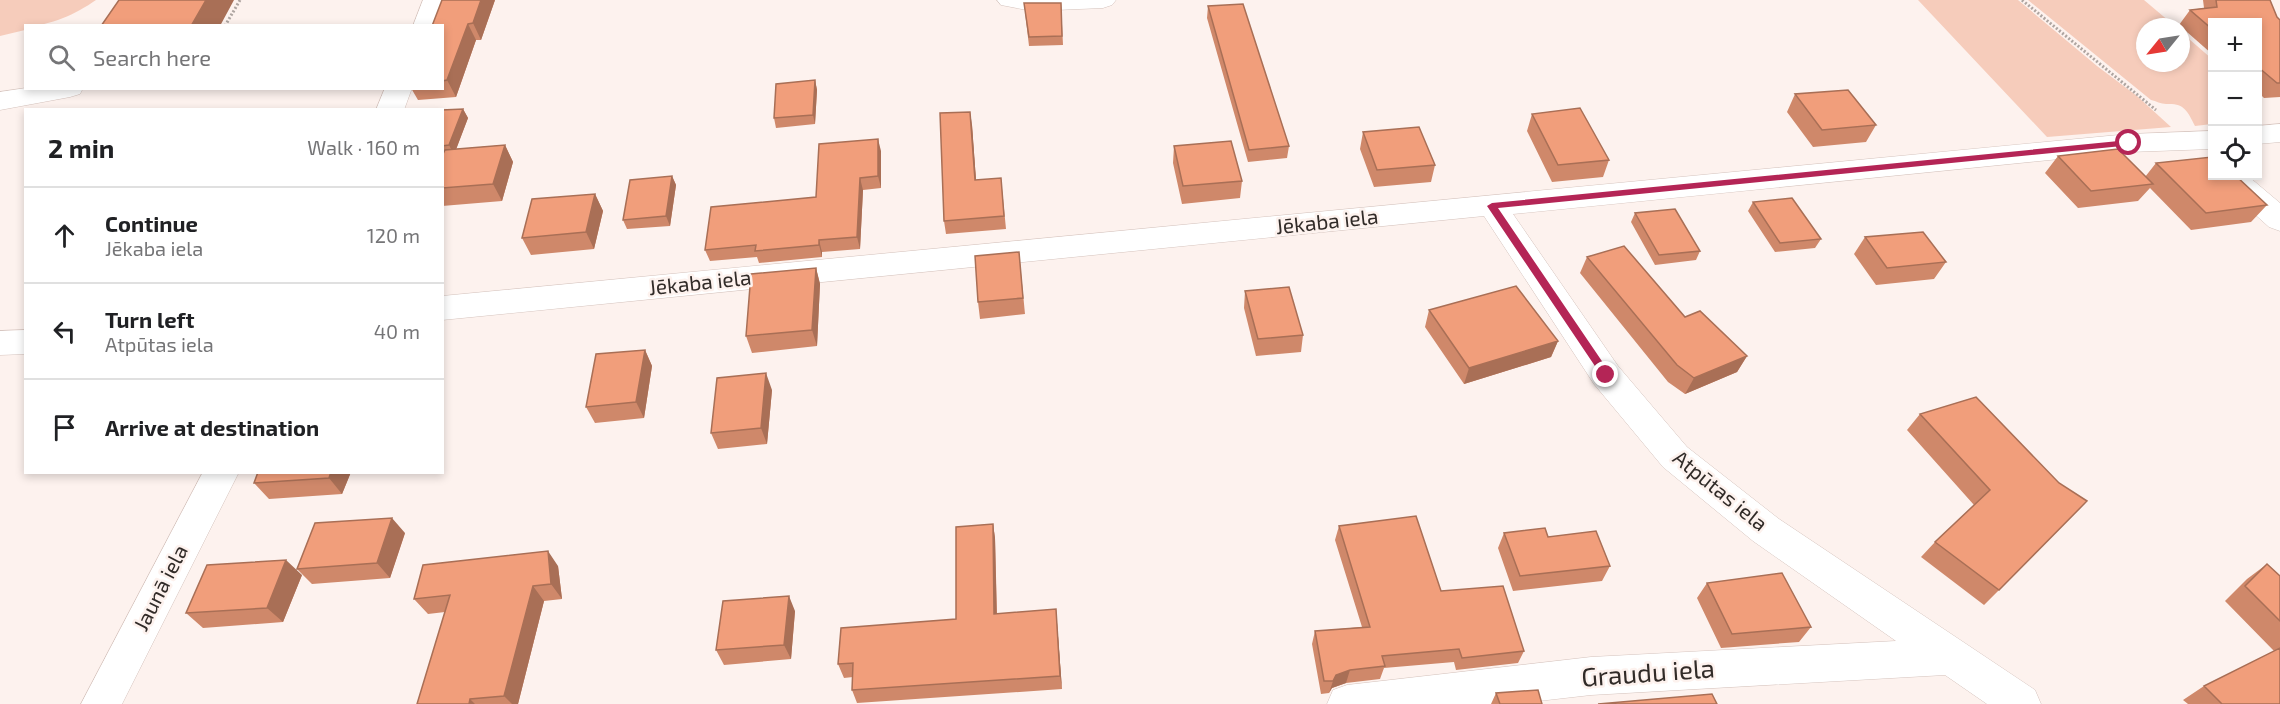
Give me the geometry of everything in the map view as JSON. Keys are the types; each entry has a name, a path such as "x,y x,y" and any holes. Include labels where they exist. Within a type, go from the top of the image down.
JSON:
{"street":[{"path":"427,24 436,0"},
{"path":"1021,2 1103,0"},
{"path":"0,101 59,90"},
{"path":"391,108 398,90"},
{"path":"2262,135 2280,133"},
{"name":"Jēkaba iela","path":"444,308 2129,143 2206,147"},
{"path":"2235,180 2280,220"},
{"name":"Atpūtas iela","path":"1492,206 1606,375 1675,457 1767,530 2021,704"},
{"path":"0,344 24,342"},
{"name":"Jaunā iela","path":"101,704 220,474"},
{"name":"Graudu iela","path":"1347,704 1591,676 1951,656"}],"path":[{"path":"226,24 240,0"},
{"path":"2022,0 2206,147"}],"shaded area":[{"path":"0,0 96,0 62,18 44,24 24,24 24,30 0,36"},
{"path":"1918,0 2018,0 2137,96 2171,127 2047,137"},
{"path":"2028,0 2144,0 2165,18 2136,18 2136,72 2190,72 2190,40 2208,56 2208,124 2195,126 2181,106 2151,100"}],"building":[{"path":"119,0 206,0 192,24 102,24"},
{"path":"442,0 481,0 473,23 468,24 447,80 444,81 444,24 433,24"},
{"path":"2216,0 2270,0 2280,20 2280,83 2262,70 2262,18 2208,18 2208,26 2190,10 2217,7"},
{"path":"1024,3 1061,3 1062,36 1029,37"},
{"path":"1243,4 1289,146 1249,150 1208,6"},
{"path":"815,80 813,115 774,118 776,84"},
{"path":"1848,90 1876,125 1822,130 1795,94"},
{"path":"1580,108 1609,160 1558,165 1532,114"},
{"path":"463,109 449,145 444,146 444,110"},
{"path":"970,112 975,180 1001,178 1004,216 944,221 940,113"},
{"path":"1419,127 1435,165 1377,170 1363,132"},
{"path":"878,139 878,176 860,178 857,237 819,240 819,245 755,251 756,245 705,250 711,207 816,197 819,144"},
{"path":"1231,141 1242,181 1183,186 1174,146"},
{"path":"505,145 493,184 444,188 445,150"},
{"path":"2118,149 2153,184 2091,191 2058,156"},
{"path":"2208,157 2208,180 2240,180 2267,205 2206,213 2156,163"},
{"path":"672,176 666,216 623,220 630,180"},
{"path":"595,194 586,232 522,238 532,199"},
{"path":"1792,198 1821,239 1780,243 1753,202"},
{"path":"1675,209 1700,251 1659,255 1635,213"},
{"path":"1923,232 1946,262 1887,268 1865,237"},
{"path":"1624,246 1685,317 1700,311 1747,356 1694,378 1677,365 1587,257"},
{"path":"1019,252 1023,298 978,302 975,256"},
{"path":"816,268 812,330 746,336 751,274"},
{"path":"1516,286 1558,341 1469,368 1429,310"},
{"path":"1289,287 1303,335 1258,339 1245,291"},
{"path":"645,350 636,402 586,407 596,354"},
{"path":"766,373 761,428 711,433 717,378"},
{"path":"1976,397 2059,483 2087,501 1999,590 1935,542 1990,490 1920,414"},
{"path":"257,474 330,474 329,478 254,483"},
{"path":"1416,516 1441,591 1503,586 1524,651 1462,658 1459,649 1382,656 1385,666 1350,670 1336,675 1333,681 1324,681 1315,631 1370,627 1339,526"},
{"path":"392,518 377,563 297,569 315,523"},
{"path":"993,524 994,614 1056,609 1060,676 852,690 853,663 838,664 841,628 956,619 956,527"},
{"path":"1545,528 1548,537 1596,531 1610,566 1520,576 1504,533"},
{"path":"548,551 551,584 533,586 504,696 470,699 469,704 417,704 450,595 414,599 423,565"},
{"path":"286,560 267,608 186,613 207,565"},
{"path":"2267,564 2280,576 2280,621 2245,586"},
{"path":"1782,573 1811,627 1732,634 1707,583"},
{"path":"789,596 784,645 716,650 723,601"},
{"path":"2280,648 2280,704 2222,704 2204,686"},
{"path":"1538,690 1542,704 1500,704 1496,693"},
{"path":"1712,694 1717,704 1598,704"}],"route":[{"path":"1606,375 1492,206 2129,143"}]}
